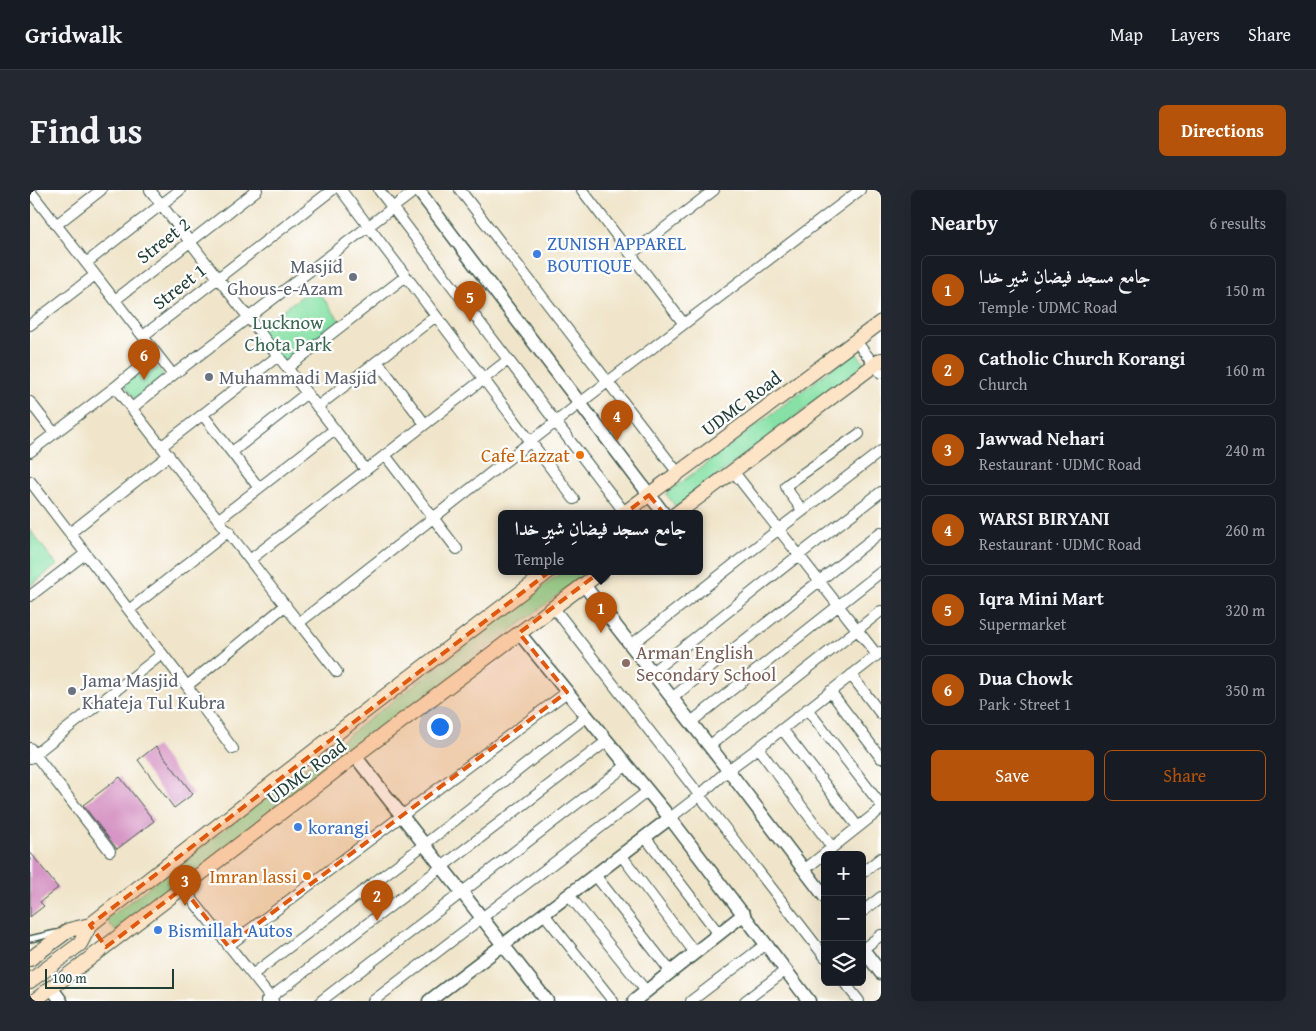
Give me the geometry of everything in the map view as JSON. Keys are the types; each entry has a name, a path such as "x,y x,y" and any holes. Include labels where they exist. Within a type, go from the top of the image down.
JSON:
{"main road":[{"name":"UDMC Road","path":"629,510 881,322"},
{"path":"681,510 879,366"},
{"name":"UDMC Road","path":"90,925 544,575"},
{"name":"UDMC Road","path":"34,1001 597,575"},
{"path":"30,959 69,930 90,925"},
{"path":"90,925 106,947"},
{"path":"30,981 80,944 90,925"}],"street":[{"path":"56,225 101,190"},
{"path":"150,190 366,470"},
{"path":"86,263 180,190"},
{"name":"Street 2","path":"115,300 257,190"},
{"name":"Street 1","path":"143,336 332,190"},
{"path":"341,190 574,499"},
{"path":"380,190 621,510"},
{"path":"132,408 417,190 661,510"},
{"path":"460,190 678,473"},
{"path":"582,190 684,324"},
{"path":"631,254 714,190"},
{"path":"300,622 580,403 860,190"},
{"path":"30,192 173,376"},
{"path":"30,325 95,275"},
{"path":"287,368 406,276"},
{"path":"317,407 436,316"},
{"path":"856,340 879,366"},
{"path":"30,452 156,353"},
{"path":"162,446 278,356"},
{"path":"251,559 508,360"},
{"path":"377,361 425,424"},
{"path":"115,387 251,559 337,672"},
{"path":"232,452 307,393"},
{"path":"30,402 54,434"},
{"path":"203,415 259,488"},
{"path":"219,519 335,429"},
{"path":"803,511 786,486 859,434"},
{"path":"631,645 881,451"},
{"path":"70,533 169,456"},
{"path":"385,456 457,549"},
{"path":"429,1001 700,795 728,770 879,653 857,629 733,471"},
{"path":"30,481 233,749"},
{"path":"652,672 881,492"},
{"path":"129,610 229,531"},
{"path":"672,698 881,532"},
{"path":"30,596 85,554"},
{"path":"691,722 881,572"},
{"path":"584,585 824,896"},
{"path":"186,686 286,605"},
{"path":"554,608 821,952"},
{"path":"709,746 881,611"},
{"path":"520,633 670,818 786,970 803,999"},
{"path":"110,851 32,753 162,654"},
{"path":"851,675 881,714"},
{"path":"830,691 881,758"},
{"path":"228,946 567,692"},
{"path":"804,870 881,807 807,709"},
{"path":"252,975 424,844 587,716"},
{"path":"782,729 858,827"},
{"path":"183,888 270,1000 607,741"},
{"path":"758,748 832,847"},
{"path":"356,756 547,1001"},
{"path":"321,1001 627,765"},
{"path":"373,1001 648,791"},
{"path":"645,836 719,934"},
{"path":"621,855 694,953"},
{"path":"866,870 881,858"},
{"path":"595,875 671,972"},
{"path":"569,895 646,991"},
{"path":"866,909 881,897"},
{"path":"544,914 613,1001"},
{"path":"634,1001 744,914"},
{"path":"866,946 881,935"},
{"path":"690,1001 766,944"},
{"path":"866,952 881,973"},
{"path":"745,1001 786,970"},
{"path":"847,986 859,1001"},
{"path":"51,987 61,1001"}],"lane":[{"path":"30,939 69,930"}],"highlighted area":[{"path":"649,495 669,520 519,633 567,692 228,946 183,888 106,947 90,925 630,509"}],"green space":[{"name":"Lucknow Chota Park","path":"315,287 340,321 283,365 260,335 263,324"},
{"path":"855,351 865,364 676,507 666,494"},
{"path":"152,362 164,376 135,399 124,385"},
{"path":"30,530 57,565 30,586"},
{"path":"558,575 584,575 116,932 106,920"}],"building":[{"path":"156,746 193,794 174,808 138,760"},
{"path":"120,777 154,821 117,849 83,805"},
{"path":"30,852 58,888 40,902 44,906 30,917"}],"place":[{"name":"ZUNISH APPAREL BOUTIQUE","path":"537,254"},
{"name":"Masjid Ghous-e-Azam","path":"353,277"},
{"name":"Iqra Mini Mart","path":"470,322"},
{"name":"Muhammadi Masjid","path":"209,377"},
{"name":"Dua Chowk","path":"144,380"},
{"name":"WARSI BIRYANI","path":"617,441"},
{"name":"Cafe Lazzat","path":"580,455"},
{"name":"جامع مسجد فیضانِ شیرِ خدا","path":"601,633"},
{"name":"Arman English Secondary School","path":"626,663"},
{"name":"Jama Masjid Khateja Tul Kubra","path":"72,691"},
{"name":"korangi","path":"298,827"},
{"name":"Imran lassi","path":"307,876"},
{"name":"Jawwad Nehari","path":"185,906"},
{"name":"Catholic Church Korangi","path":"377,921"},
{"name":"Bismillah Autos","path":"158,930"}]}
